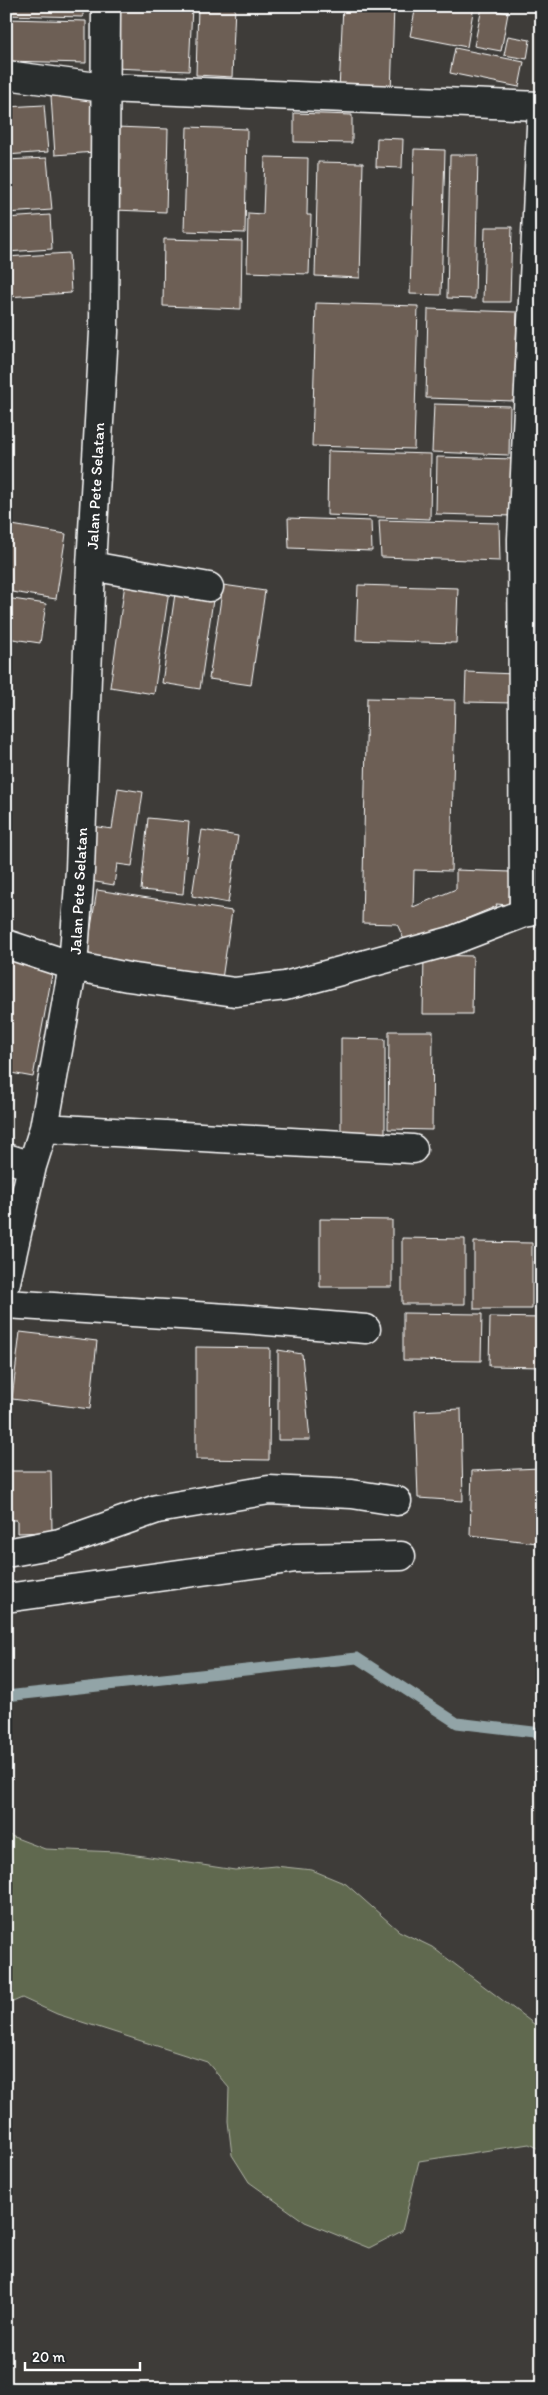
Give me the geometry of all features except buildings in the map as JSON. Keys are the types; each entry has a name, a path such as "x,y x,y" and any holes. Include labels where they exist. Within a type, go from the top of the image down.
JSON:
{"street":[{"name":"Jalan Pete Selatan","path":"6,1282 19,1162 44,1128 73,966 80,870 91,566 104,332 106,6"},
{"path":"6,74 105,88 541,106 532,539 533,912"},
{"path":"91,566 209,587"},
{"name":"Jalan Pete Selatan","path":"6,944 73,966 128,977 225,990 257,990 285,986 451,941 533,912"},
{"path":"44,1128 413,1150"},
{"path":"6,1304 243,1318 366,1329"},
{"path":"6,1553 60,1542 157,1509 269,1490 352,1494 397,1502"},
{"path":"6,1598 296,1558 401,1556"}],"green space":[{"path":"6,1832 11,1836 45,1849 117,1852 235,1870 275,1866 312,1870 346,1884 399,1931 432,1947 542,2030 542,2151 529,2144 419,2161 402,2231 369,2248 305,2222 249,2182 232,2155 228,2121 229,2088 207,2062 57,2014 22,1998 6,2005"}],"waterway":[{"path":"6,1696 357,1658 457,1723 542,1733"}]}
